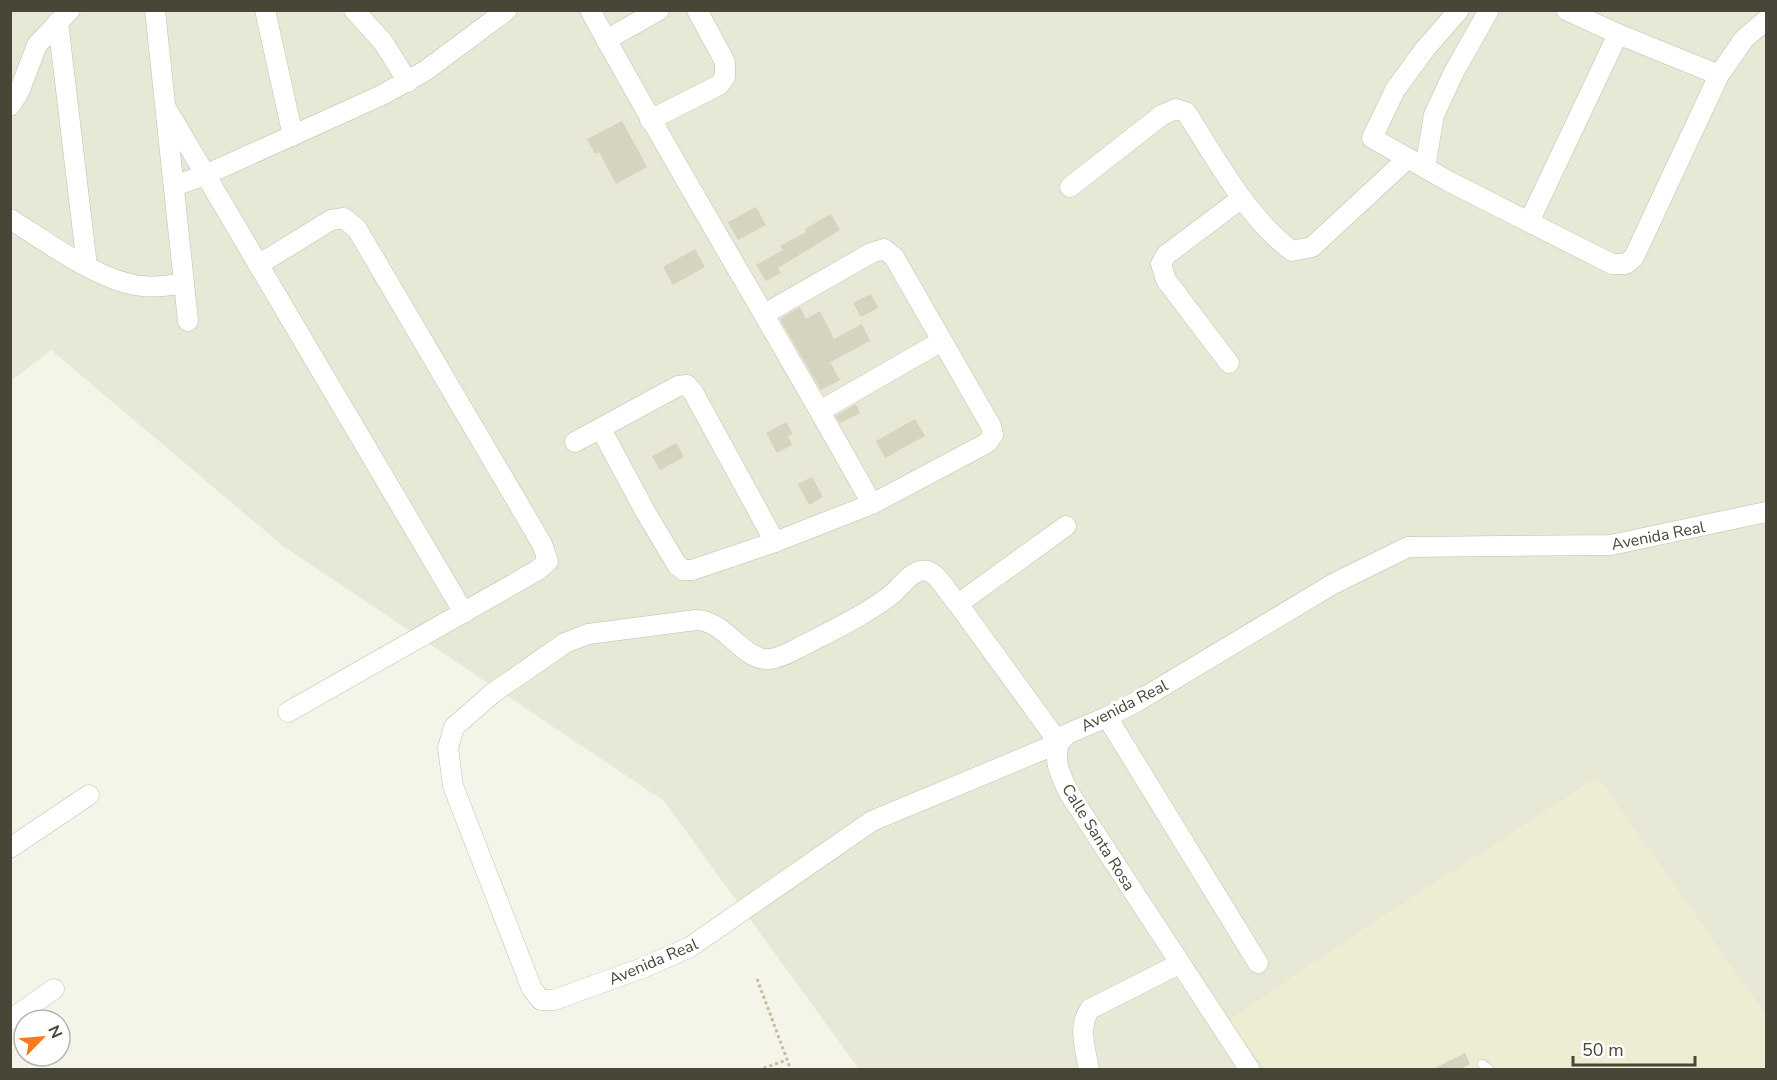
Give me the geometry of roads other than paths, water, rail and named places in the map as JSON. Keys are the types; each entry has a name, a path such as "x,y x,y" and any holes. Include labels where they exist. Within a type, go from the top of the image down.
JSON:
{"street":[{"path":"155,10 188,321"},
{"path":"265,10 293,136"},
{"path":"354,10 383,42 408,82"},
{"path":"174,186 205,175 293,136 408,82 485,17 507,10"},
{"path":"590,10 650,120 872,504"},
{"path":"606,40 659,10"},
{"path":"650,120 719,85 725,77 725,62 697,10"},
{"path":"1459,10 1425,49 1395,90 1372,138 1407,159 1612,264 1626,264 1634,257 1719,75 1744,39 1767,20"},
{"path":"1425,168 1434,115 1440,100 1489,10"},
{"path":"1566,10 1719,75"},
{"path":"10,106 19,92 37,45 64,16"},
{"path":"64,16 87,266"},
{"path":"1529,222 1618,34"},
{"path":"166,108 464,613"},
{"path":"1070,187 1162,115 1176,109 1186,112 1242,198 1278,240 1292,252 1312,247 1407,159"},
{"path":"1229,363 1166,280 1161,264 1166,255 1242,198"},
{"path":"258,265 331,220 344,218 357,229 542,544 548,561 538,570 464,613 288,712"},
{"path":"10,219 87,266 118,281 142,286 184,283"},
{"path":"601,429 676,565 683,570 692,570 775,542 872,504 987,443 993,435 991,426 894,257 884,249 764,314"},
{"path":"820,411 942,340"},
{"path":"575,442 678,386 687,385 693,392 775,542"},
{"name":"Avenida Real","path":"958,604 934,574 926,570 915,572 891,595 841,626 787,653 769,659 753,655 705,620 588,634 565,643 493,693 454,727 448,748 453,786 532,989 541,1000 554,1000 681,951 732,919 872,821 1059,743 1066,734 1107,717 1147,696 1333,584 1408,547 1611,545 1767,512"},
{"path":"1059,743 958,604 1066,526"},
{"path":"1107,717 1258,963"},
{"name":"Calle Santa Rosa","path":"1059,743 1056,765 1069,793 1250,1070"},
{"path":"10,848 89,795"},
{"path":"1089,1070 1083,1030 1084,1017 1090,1009 1179,964"},
{"path":"10,1020 54,989"}]}
